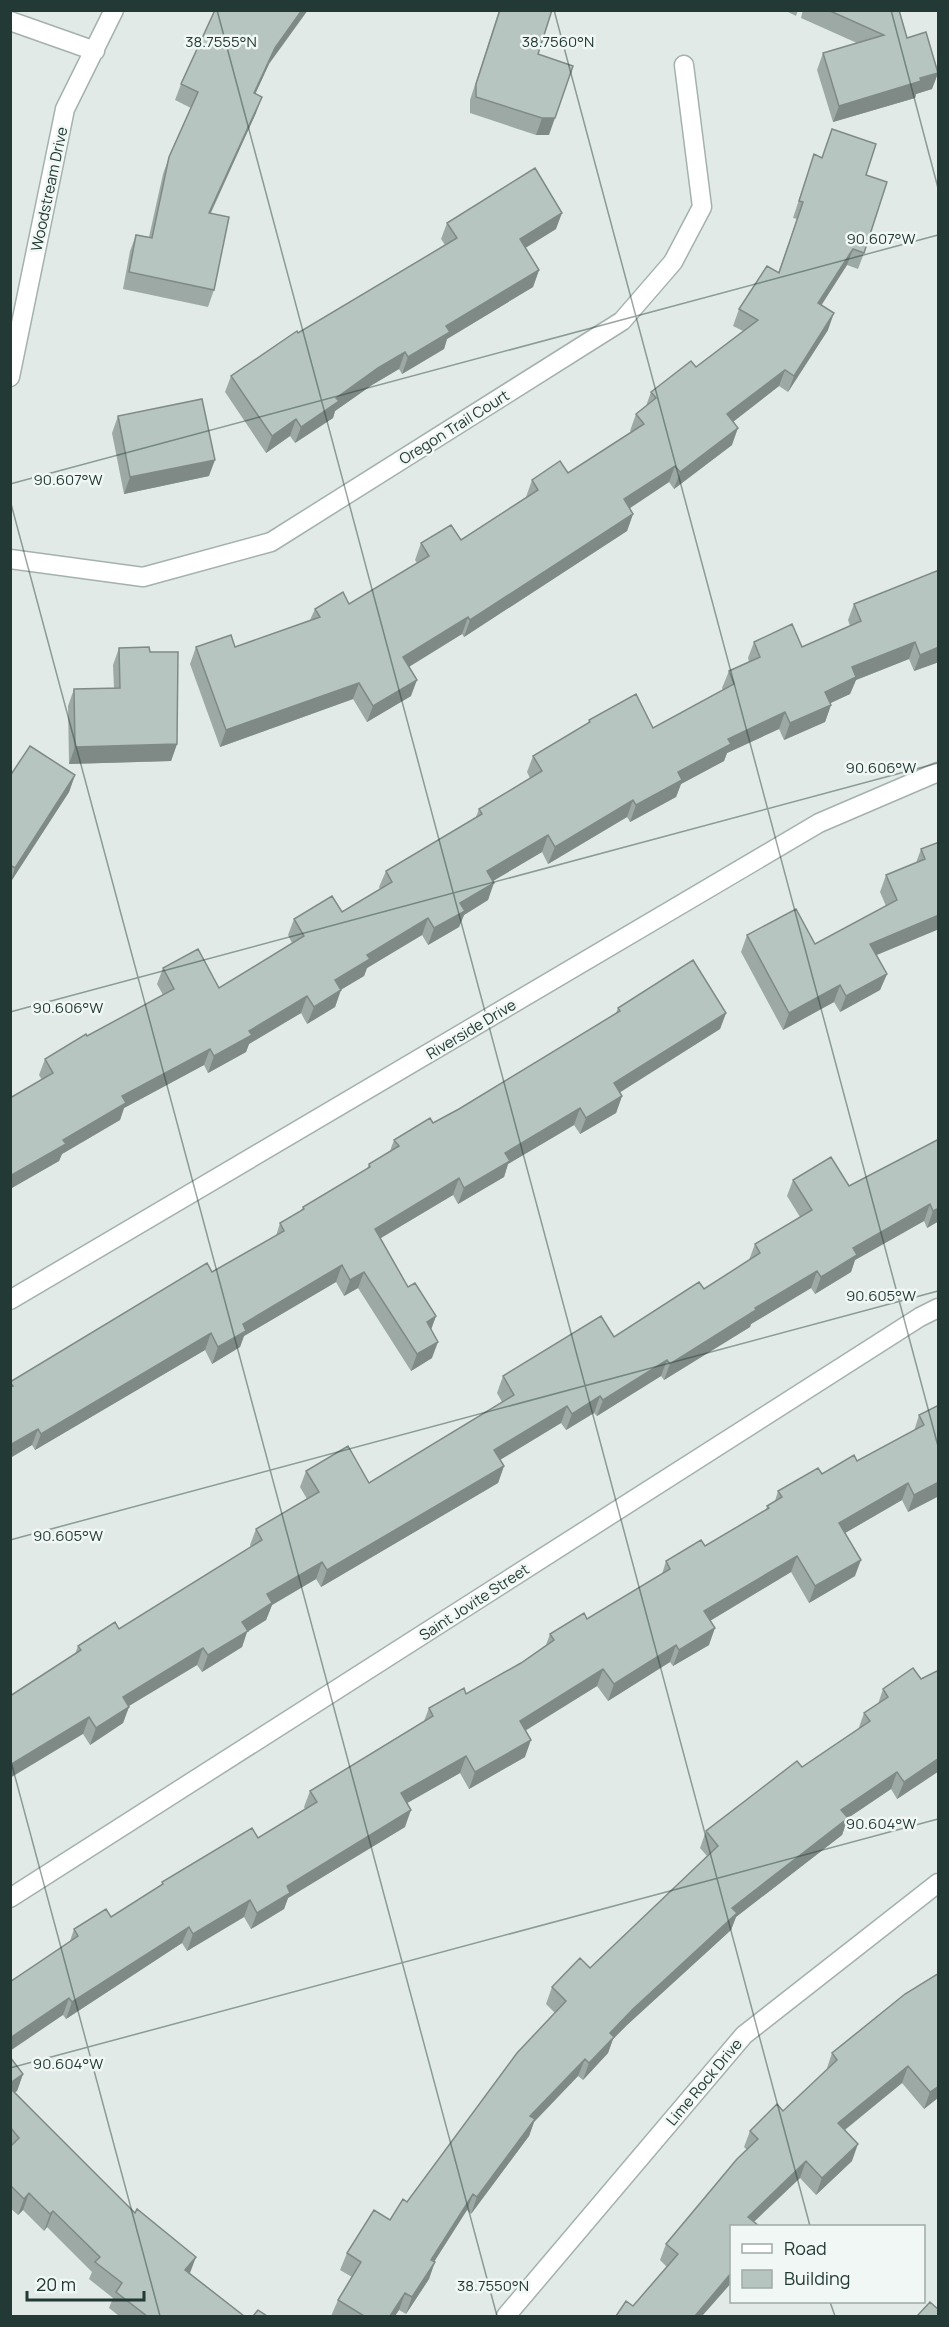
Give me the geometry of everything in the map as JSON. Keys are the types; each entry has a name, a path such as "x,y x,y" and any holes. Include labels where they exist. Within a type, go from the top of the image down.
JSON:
{"street":[{"name":"Woodstream Drive","path":"10,376 65,109 114,10"},
{"path":"10,21 94,51"},
{"name":"Oregon Trail Court","path":"10,559 143,577 271,542 622,321 673,262 702,207 684,65"},
{"name":"Riverside Drive","path":"10,1300 819,823 939,772"},
{"name":"Saint Jovite Street","path":"10,1898 920,1317 939,1308"},
{"name":"Lime Rock Drive","path":"506,2316 744,2035 939,1884"}],"building":[{"path":"215,10 302,10 275,48 254,93 262,97 209,213 229,217 214,290 129,272 136,235 152,238 169,157 198,92 181,84"},
{"path":"500,10 552,10 538,54 573,66 555,118 542,118 476,97 476,84"},
{"path":"828,10 899,10 907,38 926,32 938,73 920,78 921,81 839,106 823,53 884,35"},
{"path":"832,129 876,144 866,175 887,182 864,253 853,249 818,303 834,313 794,376 785,370 727,414 738,428 680,472 675,466 624,499 633,514 470,620 468,617 403,657 417,680 373,706 359,683 226,730 196,647 231,635 235,647 320,617 315,609 343,592 349,604 429,556 421,543 451,525 461,540 538,490 532,480 560,461 568,473 644,424 636,414 656,398 651,392 691,361 696,367 758,320 739,309 767,266 779,273 803,202 799,201 814,154 822,158"},
{"path":"535,168 562,213 520,239 539,270 446,326 450,332 408,357 405,352 378,368 336,398 339,401 301,427 296,419 272,436 231,376 297,331 298,333 457,238 447,223"},
{"path":"202,399 215,460 130,477 118,416"},
{"path":"939,570 939,647 920,655 915,642 852,667 856,677 825,692 831,705 790,723 785,712 728,739 731,744 678,772 682,780 636,805 633,800 555,847 548,835 487,871 494,883 460,903 465,911 434,928 428,918 367,955 370,959 335,980 341,990 314,1007 307,996 249,1031 252,1035 214,1056 210,1049 122,1096 126,1103 63,1140 66,1144 10,1176 10,1098 53,1073 45,1059 86,1034 87,1036 174,989 163,968 198,949 219,988 304,936 294,919 332,896 342,912 392,882 386,871 482,814 479,809 542,771 533,756 590,722 589,720 636,694 653,728 734,684 729,671 760,657 754,642 792,624 802,647 861,621 854,604"},
{"path":"149,647 150,652 178,652 177,744 75,747 74,689 120,688 119,648"},
{"path":"30,746 75,775 15,868 10,865 10,776"},
{"path":"939,842 939,915 870,944 887,974 846,996 840,985 789,1013 747,935 796,909 815,944 897,900 886,875 925,859 921,849"},
{"path":"693,960 726,1013 614,1083 622,1096 586,1118 580,1108 505,1153 510,1161 464,1188 459,1178 375,1229 408,1287 415,1283 436,1316 427,1322 438,1342 417,1354 364,1272 350,1280 342,1265 243,1324 246,1331 218,1347 211,1333 41,1434 38,1429 10,1445 10,1387 13,1386 10,1382 207,1263 212,1272 284,1231 280,1223 370,1167 369,1164 399,1146 394,1140 430,1118 433,1123 459,1109 620,1011 618,1008"},
{"path":"939,1139 939,1208 933,1211 930,1204 853,1248 857,1255 821,1277 817,1271 755,1308 756,1310 670,1364 667,1360 603,1400 600,1396 572,1414 567,1406 494,1450 504,1466 327,1570 322,1562 267,1594 272,1603 242,1622 248,1631 208,1655 203,1648 123,1697 129,1707 96,1728 89,1717 10,1765 10,1696 81,1650 78,1646 115,1622 119,1629 262,1540 256,1529 319,1492 306,1471 348,1446 369,1483 514,1395 503,1376 601,1316 614,1337 699,1282 704,1289 760,1253 755,1244 812,1210 793,1180 831,1157 849,1186"},
{"path":"939,1405 939,1482 914,1495 908,1483 839,1523 861,1560 815,1586 797,1556 704,1611 715,1628 679,1650 676,1645 614,1684 603,1669 520,1721 531,1740 475,1772 466,1756 401,1793 411,1810 287,1886 290,1893 257,1913 250,1900 193,1934 189,1927 72,2002 69,1998 10,2038 10,1982 78,1936 74,1929 106,1909 111,1917 163,1884 162,1882 252,1828 258,1838 317,1802 310,1791 433,1716 429,1708 464,1688 466,1694 521,1663 554,1640 550,1634 584,1613 587,1619 670,1569 666,1561 701,1540 705,1546 769,1508 767,1506 782,1497 778,1491 818,1468 822,1474 854,1455 857,1461 924,1425 919,1415"},
{"path":"913,1668 921,1679 939,1670 939,1758 904,1782 897,1772 841,1810 848,1818 732,1908 737,1913 633,2009 610,2033 614,2037 589,2063 585,2059 530,2116 535,2119 477,2197 473,2194 431,2260 435,2262 412,2297 405,2293 390,2316 364,2316 338,2300 361,2262 347,2253 374,2210 390,2220 403,2199 407,2202 517,2053 566,2001 552,1987 580,1958 590,1968 718,1846 706,1831 797,1761 802,1767 870,1721 864,1713 888,1697 883,1689"},
{"path":"939,1973 939,2086 930,2092 908,2066 838,2123 858,2144 822,2178 806,2161 748,2217 758,2225 730,2225 730,2274 695,2316 616,2316 626,2301 633,2306 678,2254 666,2244 737,2159 758,2139 750,2131 777,2104 783,2111 837,2060 832,2053 905,1994"},
{"path":"10,2057 23,2074 10,2083"},
{"path":"10,2088 135,2213 137,2209 196,2257 185,2270 244,2316 147,2316 116,2292 122,2283 95,2262 100,2257 53,2211 50,2214 29,2193 24,2199 10,2185 10,2147 19,2138 10,2127"},
{"path":"930,2302 939,2310 939,2316 917,2316"},
{"path":"258,2310 267,2316 253,2316"}]}
